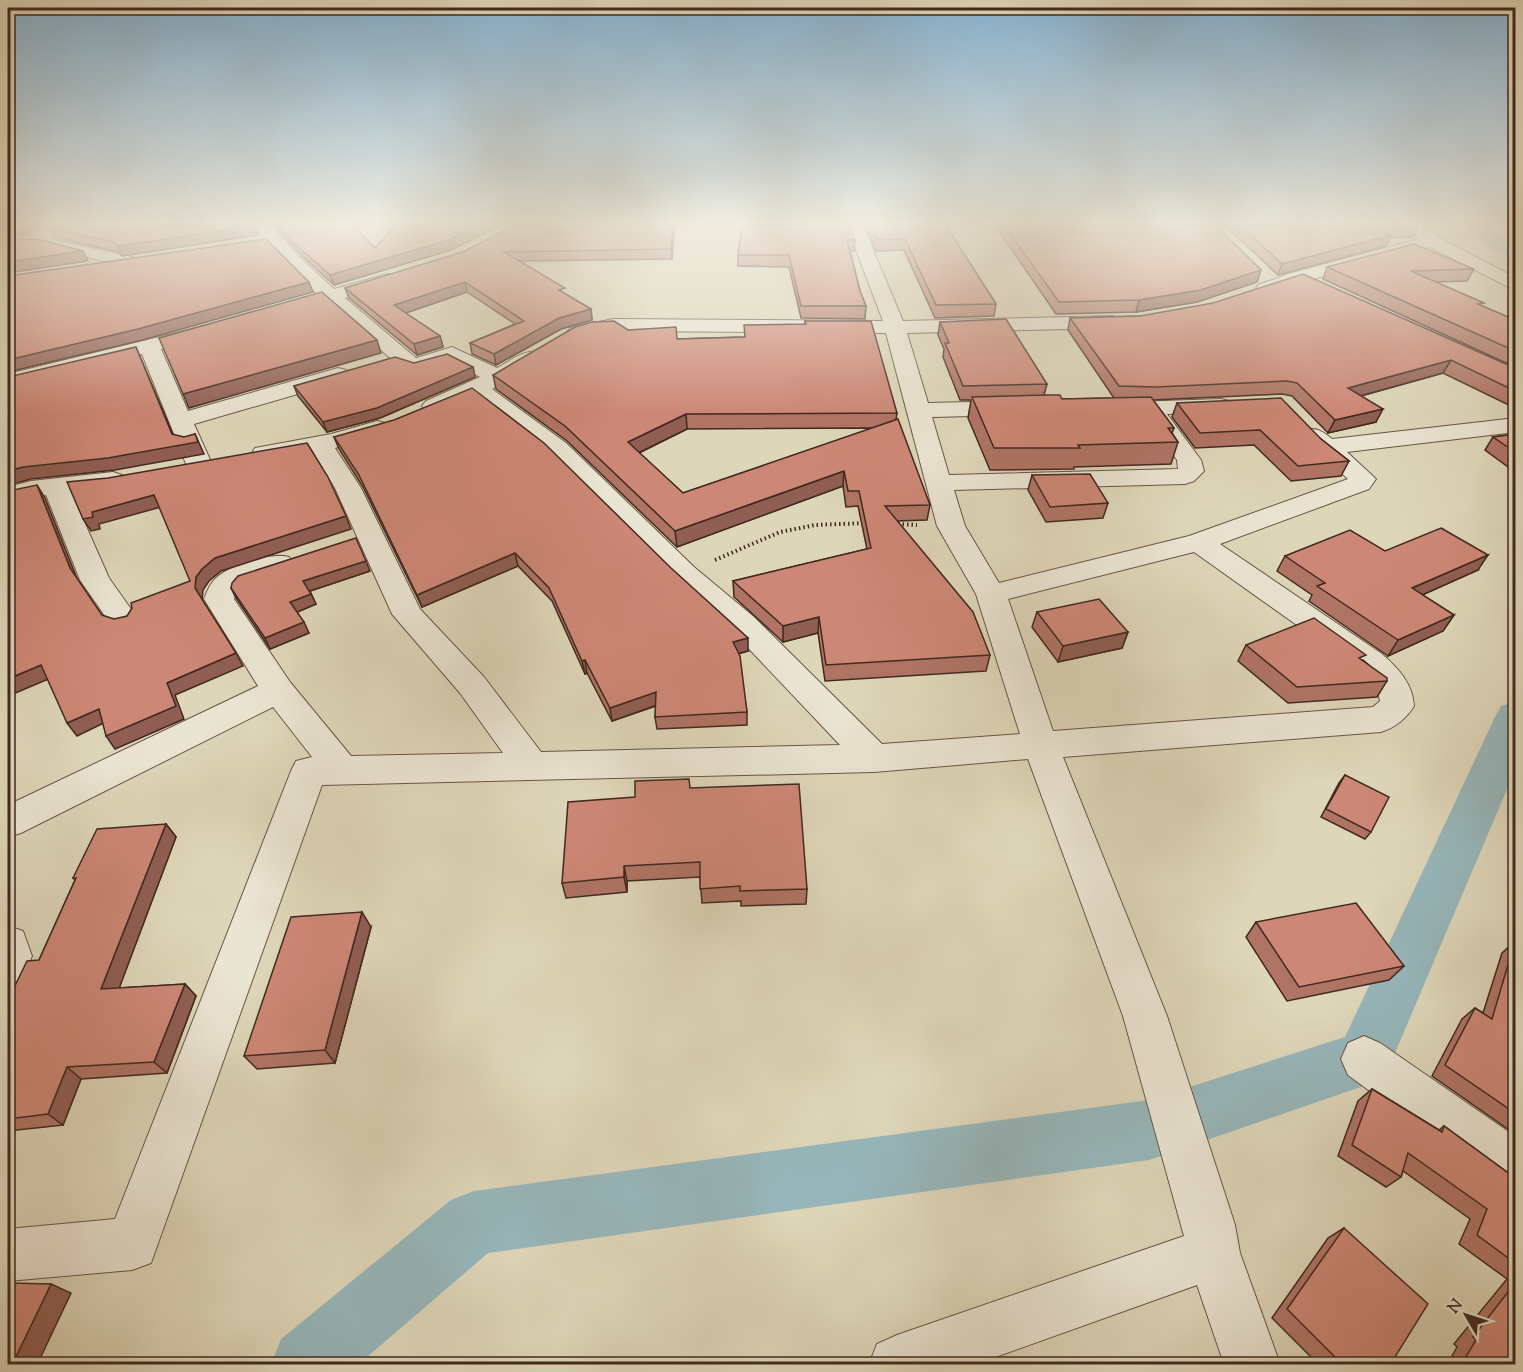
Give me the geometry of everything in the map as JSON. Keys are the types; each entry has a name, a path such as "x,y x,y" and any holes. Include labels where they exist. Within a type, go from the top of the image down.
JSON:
{"street":[{"path":"320,285 413,366 455,353 557,448 684,573 743,624 874,758"},
{"path":"264,315 369,285"},
{"path":"878,285 894,327 951,526 992,594 1041,746 1145,1016 1211,1239 1252,1365"},
{"path":"1316,285 1331,292"},
{"path":"1243,296 1274,286"},
{"path":"249,456 320,443 405,418 487,382 580,331 613,325 894,327 1136,320"},
{"path":"8,381 219,328"},
{"path":"150,347 197,465"},
{"path":"379,363 402,356"},
{"path":"181,420 357,370"},
{"path":"1087,408 1152,409 1246,405"},
{"path":"918,410 1034,407"},
{"path":"939,483 1185,476 1191,471 1189,460 1152,409"},
{"path":"992,594 1199,542 1360,484 1363,479 1325,447 1296,418"},
{"path":"1325,447 1515,425"},
{"path":"320,443 348,488 406,614 472,685 532,766"},
{"path":"8,495 55,486 136,476"},
{"path":"55,486 95,580 123,619"},
{"path":"337,544 369,534"},
{"path":"8,1255 132,1244 309,771 874,758 1381,719 1397,706 1398,694 1387,677 1371,662 1199,542"},
{"path":"306,555 232,579 220,590 219,599 278,690 342,770"},
{"path":"8,822 278,690"},
{"path":"8,945 11,956 8,965"},
{"path":"1364,1059 1515,1168"},
{"path":"897,1365 1211,1239"}],"path":[{"path":"684,573 780,532 815,525 869,524"},
{"path":"893,524 951,526"}],"building":[{"path":"8,285 298,285 138,329 8,360"},
{"path":"355,285 456,285 394,305 440,336 414,344 345,288"},
{"path":"470,285 560,285 565,288 559,290 591,309 559,318 494,354 470,343 524,321"},
{"path":"796,285 858,285 866,306 801,306"},
{"path":"927,285 984,285 996,304 936,305"},
{"path":"1047,285 1216,285 1201,290 1139,300 1059,302"},
{"path":"1269,285 1328,285 1515,368 1515,391 1451,360 1348,388 1383,409 1335,420 1297,383 1287,381 1156,387 1119,386 1070,318 1140,316 1213,303"},
{"path":"1367,285 1443,285 1484,303 1478,304 1515,320 1515,351"},
{"path":"322,292 377,340 183,394 159,338"},
{"path":"1006,319 1047,384 963,386 945,343 949,343 940,322"},
{"path":"614,321 628,330 676,327 677,339 745,337 744,325 806,324 805,321 871,321 897,413 686,414 628,442 683,493 898,419 930,505 885,506 973,612 990,655 826,665 819,617 783,626 733,581 871,548 859,491 848,491 844,471 675,531 565,426 493,375 575,327 592,322"},
{"path":"136,347 172,434 184,437 195,434 198,442 108,458 23,467 8,471 8,377"},
{"path":"447,354 473,367 377,408 323,422 294,386 395,357 414,363"},
{"path":"472,388 544,443 671,568 748,638 733,642 740,656 747,712 655,717 656,692 610,708 585,660 582,661 549,588 515,553 417,595 359,475 334,437 394,420"},
{"path":"1060,395 1062,399 1151,397 1174,428 1168,428 1178,442 1078,445 1080,448 994,448 972,397"},
{"path":"1281,398 1321,439 1349,461 1298,466 1260,430 1200,433 1177,403"},
{"path":"1515,434 1515,452 1493,437"},
{"path":"307,443 328,477 346,516 215,558 202,569 196,577 195,588 236,653 167,683 176,706 106,736 99,709 67,723 41,665 8,679 8,491 37,485 70,568 102,615 114,619 127,616 132,608 131,603 190,581 154,495 92,512 93,517 83,519 67,482 108,478"},
{"path":"1090,474 1108,503 1050,507 1032,475"},
{"path":"1441,528 1488,555 1412,588 1454,615 1398,640 1317,586 1325,583 1285,556 1350,530 1385,551"},
{"path":"356,538 366,561 303,581 311,594 290,602 304,622 265,638 231,588 238,576"},
{"path":"1099,599 1128,632 1063,646 1037,612"},
{"path":"1314,618 1366,655 1359,658 1387,678 1387,681 1297,687 1246,645"},
{"path":"1345,775 1389,797 1371,832 1326,809"},
{"path":"689,779 690,788 799,784 807,889 740,891 740,886 700,889 700,862 624,866 624,877 562,883 568,802 635,797 635,781"},
{"path":"166,824 101,989 185,984 154,1062 67,1067 48,1114 8,1119 8,1000 27,961 39,960 76,878 73,878 97,829"},
{"path":"1356,903 1404,966 1299,987 1256,922"},
{"path":"362,912 325,1050 244,1056 291,917"},
{"path":"1515,941 1515,1113 1445,1065 1475,1008 1492,1019"},
{"path":"1372,1089 1442,1132 1444,1126 1515,1178 1515,1263 1477,1235 1487,1209 1408,1153 1401,1177 1352,1145"},
{"path":"1344,1228 1428,1304 1390,1365 1343,1365 1287,1309"},
{"path":"8,1283 51,1284 12,1365 8,1365"},
{"path":"1515,1283 1515,1365 1461,1365 1476,1340 1473,1337"}],"waterway":[{"path":"306,1364 474,1223 1149,1130 1364,1059 1516,717"}]}
